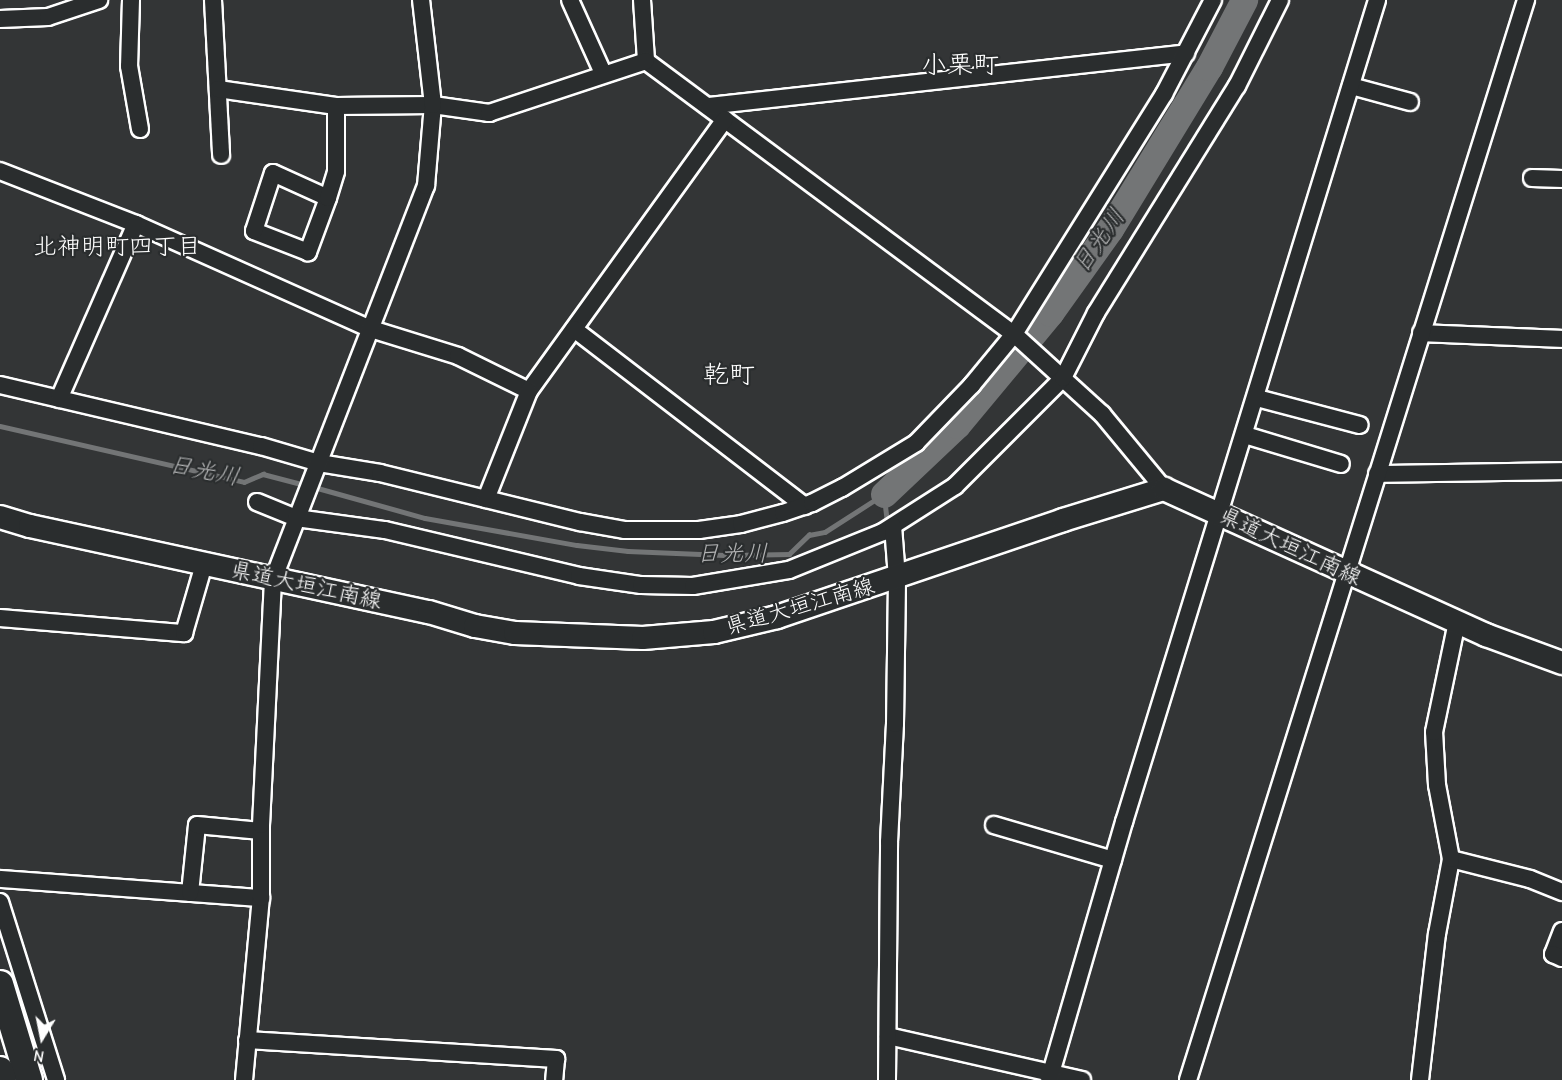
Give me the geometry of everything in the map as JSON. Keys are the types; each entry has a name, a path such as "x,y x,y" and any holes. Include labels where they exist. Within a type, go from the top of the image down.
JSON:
{"highway":[{"path":"0,984 29,1080"},
{"path":"0,1070 3,1080"}],"main road":[{"name":"県道大垣江南線","path":"0,517 30,526 273,580 429,612 475,626 515,633 643,638 714,632 777,617 1063,520 1164,489 1457,622 1562,663"}],"street":[{"path":"0,19 48,17 99,0"},
{"path":"131,0 129,66 140,129"},
{"path":"213,0 221,155"},
{"path":"244,1080 261,898 261,831 273,580 426,186 433,105 421,0"},
{"path":"570,0 603,73"},
{"path":"642,0 646,61"},
{"path":"0,385 261,446 318,465 380,473 580,522 625,530 668,532 741,524 805,506 842,488 916,443 944,417 1016,335 1164,94 1213,0"},
{"path":"256,502 297,515 386,530 579,576 662,585 693,586 789,570 844,550 893,526 955,486 1060,376 1096,313 1237,86 1280,0"},
{"path":"1049,1077 1113,860 1257,398 1377,0"},
{"path":"1188,1080 1526,0"},
{"path":"708,106 1186,53"},
{"path":"218,89 336,106 433,105 489,113 603,73 646,61"},
{"path":"646,61 1016,335 1102,414 1164,489"},
{"path":"1351,86 1410,102"},
{"path":"328,198 273,173 254,231 308,252 328,198 336,171 336,106"},
{"path":"486,499 529,391 725,119"},
{"path":"0,171 136,224 370,329 458,356 529,391"},
{"path":"1532,178 1562,179"},
{"path":"59,399 136,224"},
{"path":"574,329 805,506"},
{"path":"1421,333 1562,339"},
{"path":"1257,398 1360,425"},
{"path":"1245,435 1341,464"},
{"path":"1377,474 1562,471"},
{"path":"887,1080 889,842 895,724 897,578 893,526"},
{"path":"0,618 184,633 204,564"},
{"path":"1420,1080 1437,934 1451,859 1437,785 1434,732 1457,622"},
{"path":"190,892 197,825 261,831"},
{"path":"994,825 1113,860"},
{"path":"1451,859 1530,879 1562,892"},
{"path":"0,879 261,898"},
{"path":"0,902 56,1080"},
{"path":"1562,932 1553,954 1562,958"},
{"path":"888,1036 1049,1077 1082,1080"},
{"path":"247,1040 556,1059 554,1080"}],"waterway":[{"name":"日光川","path":"884,494 957,425 1050,313 1110,229 1209,67 1244,0"},
{"name":"日光川","path":"0,426 244,482 263,474 305,485"},
{"name":"日光川","path":"314,487 425,518 577,545 628,551 724,555 789,554 809,535 825,532 884,494 888,525"}],"district":[{"name":"小栗町","path":"960,66"},
{"name":"北神明町四丁目","path":"117,247"},
{"name":"乾町","path":"729,376"}]}
